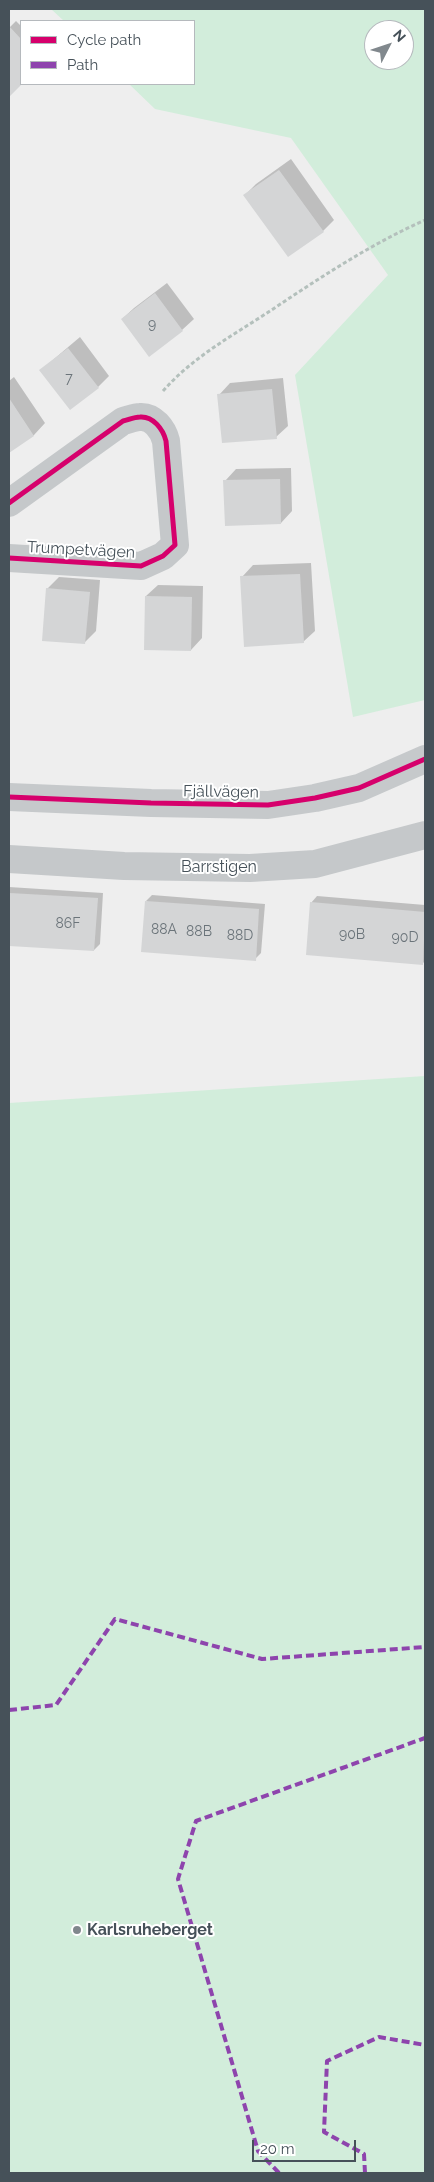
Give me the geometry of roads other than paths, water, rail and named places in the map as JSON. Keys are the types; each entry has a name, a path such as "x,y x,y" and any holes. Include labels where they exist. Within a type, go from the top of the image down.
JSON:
{"street":[{"name":"Trumpetvägen","path":"9,503 123,421 140,416 151,420 163,430 166,441 175,545 163,556 141,566 9,558"},
{"name":"Fjällvägen","path":"9,797 151,803 268,805 315,798 359,788 425,759"},
{"name":"Barrstigen","path":"9,859 124,866 250,868 315,864 425,835"}],"place":[{"name":"Karlsruheberget","path":"77,1930"}]}
